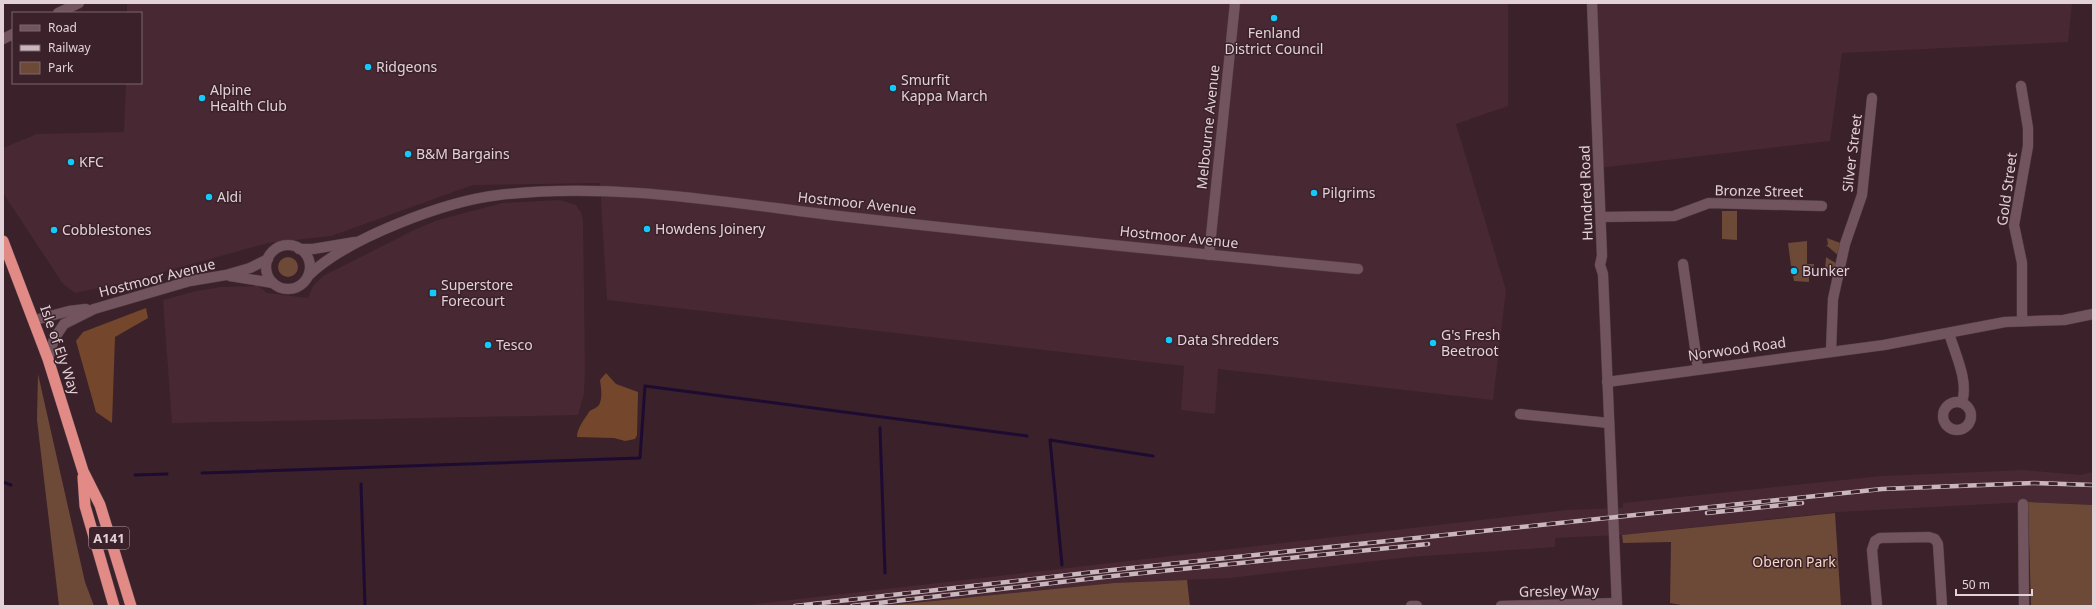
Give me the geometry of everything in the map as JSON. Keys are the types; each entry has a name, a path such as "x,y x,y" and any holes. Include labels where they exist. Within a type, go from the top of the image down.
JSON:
{"highway":[{"name":"Isle of Ely Way","path":"3,241 35,320 83,471 100,505 131,606"},
{"name":"Isle of Ely Way","path":"83,471 85,506 114,606"}],"street":[{"path":"60,12 79,3"},
{"name":"Melbourne Avenue","path":"1209,255 1235,3"},
{"name":"Hundred Road","path":"1592,3 1601,217 1602,256 1600,265 1603,274 1607,382"},
{"path":"3,39 12,34"},
{"name":"Gold Street","path":"2021,86 2028,128 2028,146 2025,172 2014,225 2022,263 2022,320"},
{"name":"Silver Street","path":"1831,351 1833,299 1845,244 1862,195 1872,98"},
{"name":"Hostmoor Avenue","path":"308,276 317,268 360,241 417,216 489,196 524,192 590,190 703,199 848,217 1358,269"},
{"name":"Bronze Street","path":"1601,217 1674,216 1709,203 1822,206"},
{"name":"Hostmoor Avenue","path":"299,249 313,249 360,241"},
{"path":"290,246 299,249 309,261 308,276 301,285 289,289 283,288 273,283 267,274 268,258 279,247 290,246"},
{"name":"Hostmoor Avenue","path":"35,320 69,311 94,308 190,281 226,275 250,268 268,258"},
{"path":"1683,264 1698,369"},
{"name":"Hostmoor Avenue","path":"226,275 273,283"},
{"name":"Hostmoor Avenue","path":"48,359 54,339 64,324 94,308"},
{"name":"Norwood Road","path":"1607,382 1884,345 2022,320 2064,320 2093,314"},
{"path":"1949,333 1964,385 1965,395 1962,402"},
{"path":"1607,382 1617,604"},
{"path":"1520,414 1609,423"},
{"path":"2023,504 2024,606"},
{"path":"1877,606 1872,550 1876,541 1880,538 1929,537 1935,539 1938,544 1942,606"},
{"name":"Gresley Way","path":"1501,606 1617,604"},
{"path":"1411,606 1417,606"}],"shaded area":[{"path":"127,3 1508,3 1508,106 1456,124 1506,290 1493,400 1218,369 1215,414 1181,410 1184,366 607,300 600,183 473,185 331,236 268,243 127,282 75,293 63,284 3,193 3,148 37,134 124,132 126,84 142,84 142,12 127,12"},
{"path":"1591,3 2072,3 2068,42 1842,53 1830,141 1599,168"},
{"path":"560,200 576,205 581,212 583,220 585,370 584,394 578,415 172,423 163,300 196,291 221,287 258,286 267,293 308,298 313,286 323,276 416,229 438,220 502,203"},
{"path":"146,308 148,318 115,337 112,423 96,412 76,341 83,332"},
{"path":"606,373 616,384 638,392 637,435 635,439 625,441 614,438 577,437 579,427 589,412 599,405 601,396 600,380"},
{"path":"2024,470 2081,475 2093,472 2093,505 2028,502 1838,512 1622,535 1555,538 1555,547 1410,557 1230,578 1114,583 883,606 739,606 1567,510 1623,508 1623,503 1881,476"}],"green space":[{"path":"1722,211 1737,211 1737,240 1722,239"},
{"path":"1827,238 1843,244 1839,256 1826,245 1828,245"},
{"path":"1807,241 1807,264 1814,264 1813,272 1809,272 1809,282 1794,281 1793,276 1796,275 1794,266 1791,266 1788,243"},
{"path":"288,257 295,260 298,267 295,274 288,277 281,274 278,267 281,260"},
{"path":"1826,257 1837,264 1835,272 1825,270"},
{"path":"38,374 85,582 94,606 59,606 37,420"},
{"path":"2028,502 2093,505 2093,606 2031,606"},
{"name":"Oberon Park","path":"1835,513 1841,606 1687,606 1670,603 1671,542 1623,543 1622,535"},
{"path":"1187,580 1190,606 883,606 1114,583"}],"waterway":[{"path":"202,473 640,458 645,386 1027,436"},
{"path":"880,428 885,573"},
{"path":"1062,565 1050,440 1153,456"},
{"path":"135,475 167,474"},
{"path":"3,482 11,485"},
{"path":"361,484 365,606"}],"railway":[{"path":"795,606 1112,570 1882,489 2034,483 2093,485"},
{"path":"1707,513 1802,503"},
{"path":"852,606 1113,576 1428,544"}],"place":[{"name":"Fenland District Council","path":"1274,18"},
{"name":"Ridgeons","path":"368,67"},
{"name":"Smurfit Kappa March","path":"893,88"},
{"name":"Alpine Health Club","path":"202,98"},
{"name":"B&M Bargains","path":"408,154"},
{"name":"KFC","path":"71,162"},
{"name":"Pilgrims","path":"1314,193"},
{"name":"Aldi","path":"209,197"},
{"name":"Howdens Joinery","path":"647,229"},
{"name":"Cobblestones","path":"54,230"},
{"name":"Bunker","path":"1794,271"},
{"name":"Superstore Forecourt","path":"433,293"},
{"name":"Data Shredders","path":"1169,340"},
{"name":"G's Fresh Beetroot","path":"1433,343"},
{"name":"Tesco","path":"488,345"}]}
